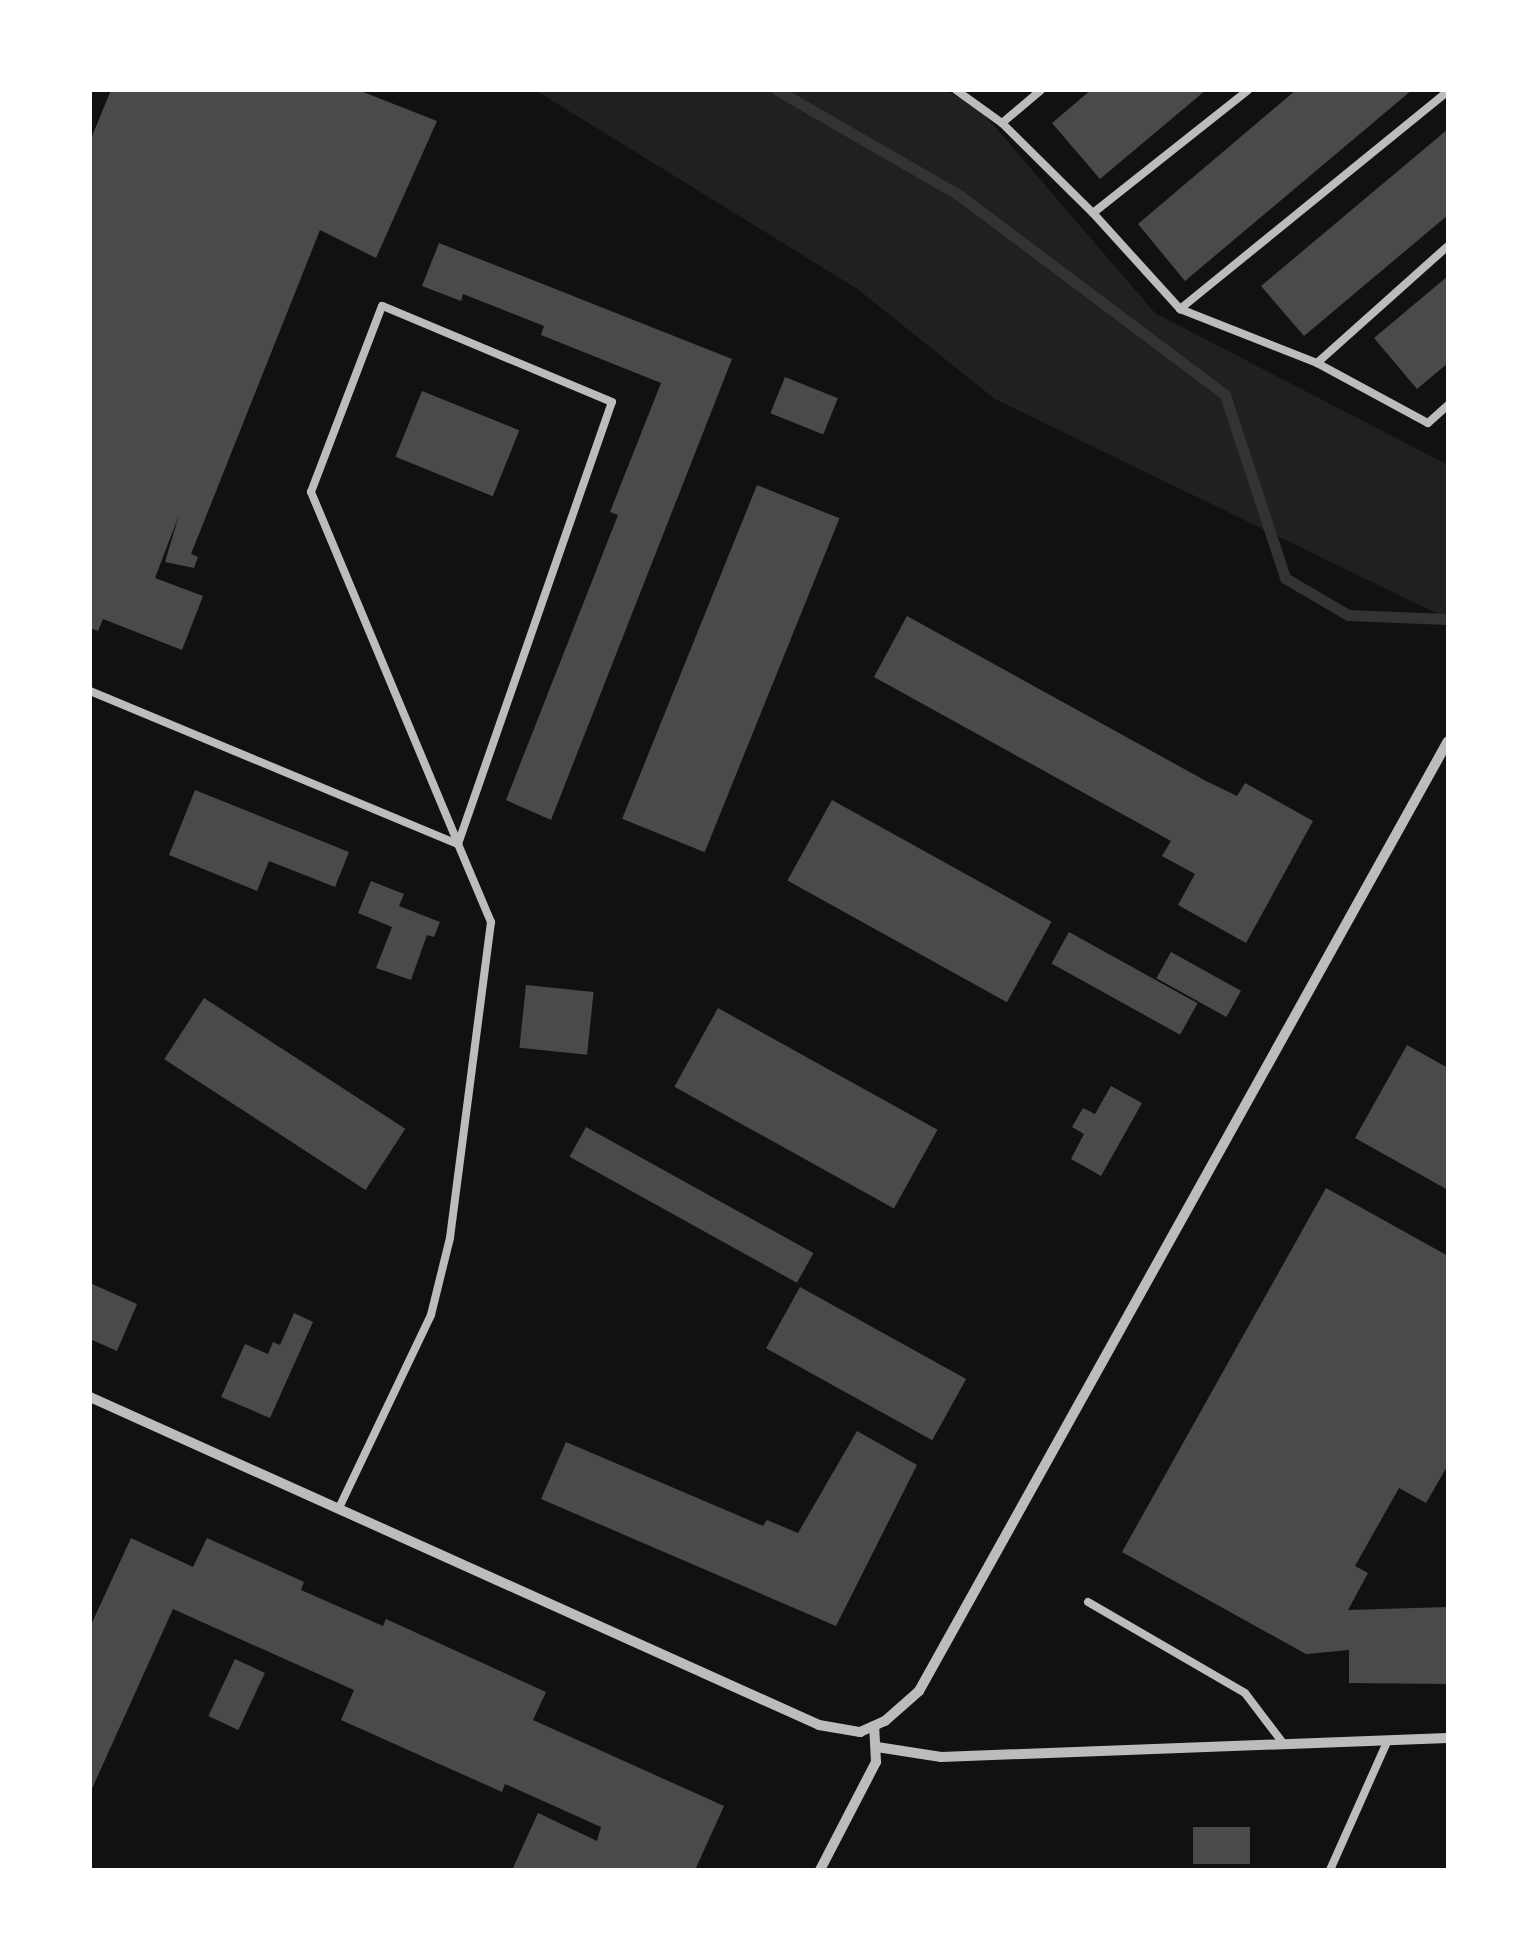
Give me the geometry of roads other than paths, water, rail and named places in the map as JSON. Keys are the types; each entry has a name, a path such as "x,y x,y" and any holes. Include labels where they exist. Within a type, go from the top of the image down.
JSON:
{"street":[{"path":"90,1398 340,1506 819,1725 860,1732 879,1724 919,1691 1448,741"},
{"path":"820,1870 871,1774 879,1724"},
{"path":"878,1746 941,1757 1448,1738"}],"lane":[{"path":"956,90 1002,123 1093,213 1180,310 1318,364 1428,422 1448,405"},
{"path":"1002,123 1041,90"},
{"path":"1093,213 1248,90"},
{"path":"1180,310 1448,92"},
{"path":"1318,364 1448,246"},
{"path":"340,1506 431,1315 450,1238 491,922 458,844 311,492 382,306 612,402 458,844"},
{"path":"90,690 458,844"},
{"path":"1088,1602 1246,1694 1282,1744"},
{"path":"1330,1870 1388,1740"}],"waterway":[{"path":"777,90 959,195 1225,395 1285,578 1348,615 1448,619"}]}
